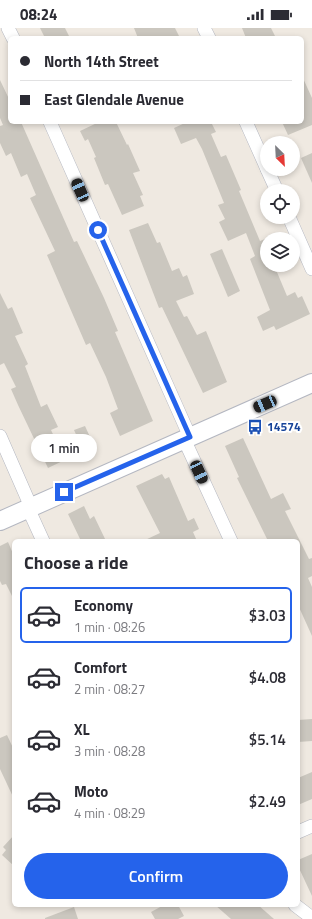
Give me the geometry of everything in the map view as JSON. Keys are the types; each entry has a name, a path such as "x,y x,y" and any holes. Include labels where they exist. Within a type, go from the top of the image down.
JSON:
{"main road":[{"path":"0,520 312,383"}],"street":[{"path":"51,124 230,539"},
{"path":"247,124 260,153"},
{"path":"292,224 312,269"},
{"path":"0,436 42,539"},
{"path":"300,831 312,826"},
{"path":"298,907 312,918"}],"building":[{"path":"40,28 65,28 69,36 44,36"},
{"path":"134,28 175,28 179,36 137,36"},
{"path":"242,28 271,28 275,36 245,36"},
{"path":"0,80 8,97 8,124 22,124 74,242 77,241 104,298 118,331 115,332 153,421 120,436 110,413 118,409 106,377 90,343 86,345 47,255 55,251 30,198 36,195 27,174 21,177 11,153 6,156 0,143 0,126 3,125 0,118"},
{"path":"304,80 312,98 312,125 288,135 283,124 304,124"},
{"path":"95,124 117,124 140,171 133,173 143,195 140,196 144,206 122,215 108,184 105,185 94,158 96,157 88,139 85,141 80,131"},
{"path":"183,124 212,124 216,132 211,134 221,157 226,155 260,241 260,272 277,272 287,296 295,292 298,298 302,296 310,314 276,330 274,326 263,331 257,317 270,310 250,259 255,256 246,233 228,241 219,222 225,219 218,205 224,203 202,149 196,138 181,144 174,128"},
{"path":"312,153 312,183 301,158"},
{"path":"148,223 157,243 160,242 172,271 179,268 183,277 187,275 194,294 176,301 184,317 187,316 197,335 206,331 227,382 203,393 162,307 159,308 129,230"},
{"path":"222,249 240,291 228,297 210,254"},
{"path":"0,293 8,309 12,307 23,333 15,336 28,364 25,366 41,407 47,404 58,427 51,430 60,449 65,447 71,457 48,468 11,389 16,387 4,363 0,365"},
{"path":"85,426 90,437 79,441 74,430"},
{"path":"243,438 271,499 283,493 291,509 285,511 299,539 267,539 237,478 239,477 225,446"},
{"path":"162,474 165,479 169,477 188,521 194,518 199,529 193,532 196,539 147,539 160,533 136,486"},
{"path":"84,506 90,519 94,516 105,539 80,539 68,514"},
{"path":"300,541 309,559 312,558 312,576 308,578 312,587 312,636 300,609"},
{"path":"8,542 12,551 12,596 6,584 2,585 0,581 0,546"},
{"path":"312,719 312,741 300,742 300,720"},
{"path":"7,735 12,746 12,795 0,769 0,738"},
{"path":"312,772 312,799 300,804 300,777"},
{"path":"12,837 12,864 2,855 6,850 3,847"},
{"path":"312,854 312,896 300,870 300,859"},
{"path":"74,907 78,919 45,919 45,918"},
{"path":"160,907 179,907 184,916 178,919 155,919 151,912"},
{"path":"217,907 260,907 274,919 231,919"}],"place":[{"name":"14574","path":"255,427"}],"route":[{"path":"64,492 190,437 98,230"}]}
